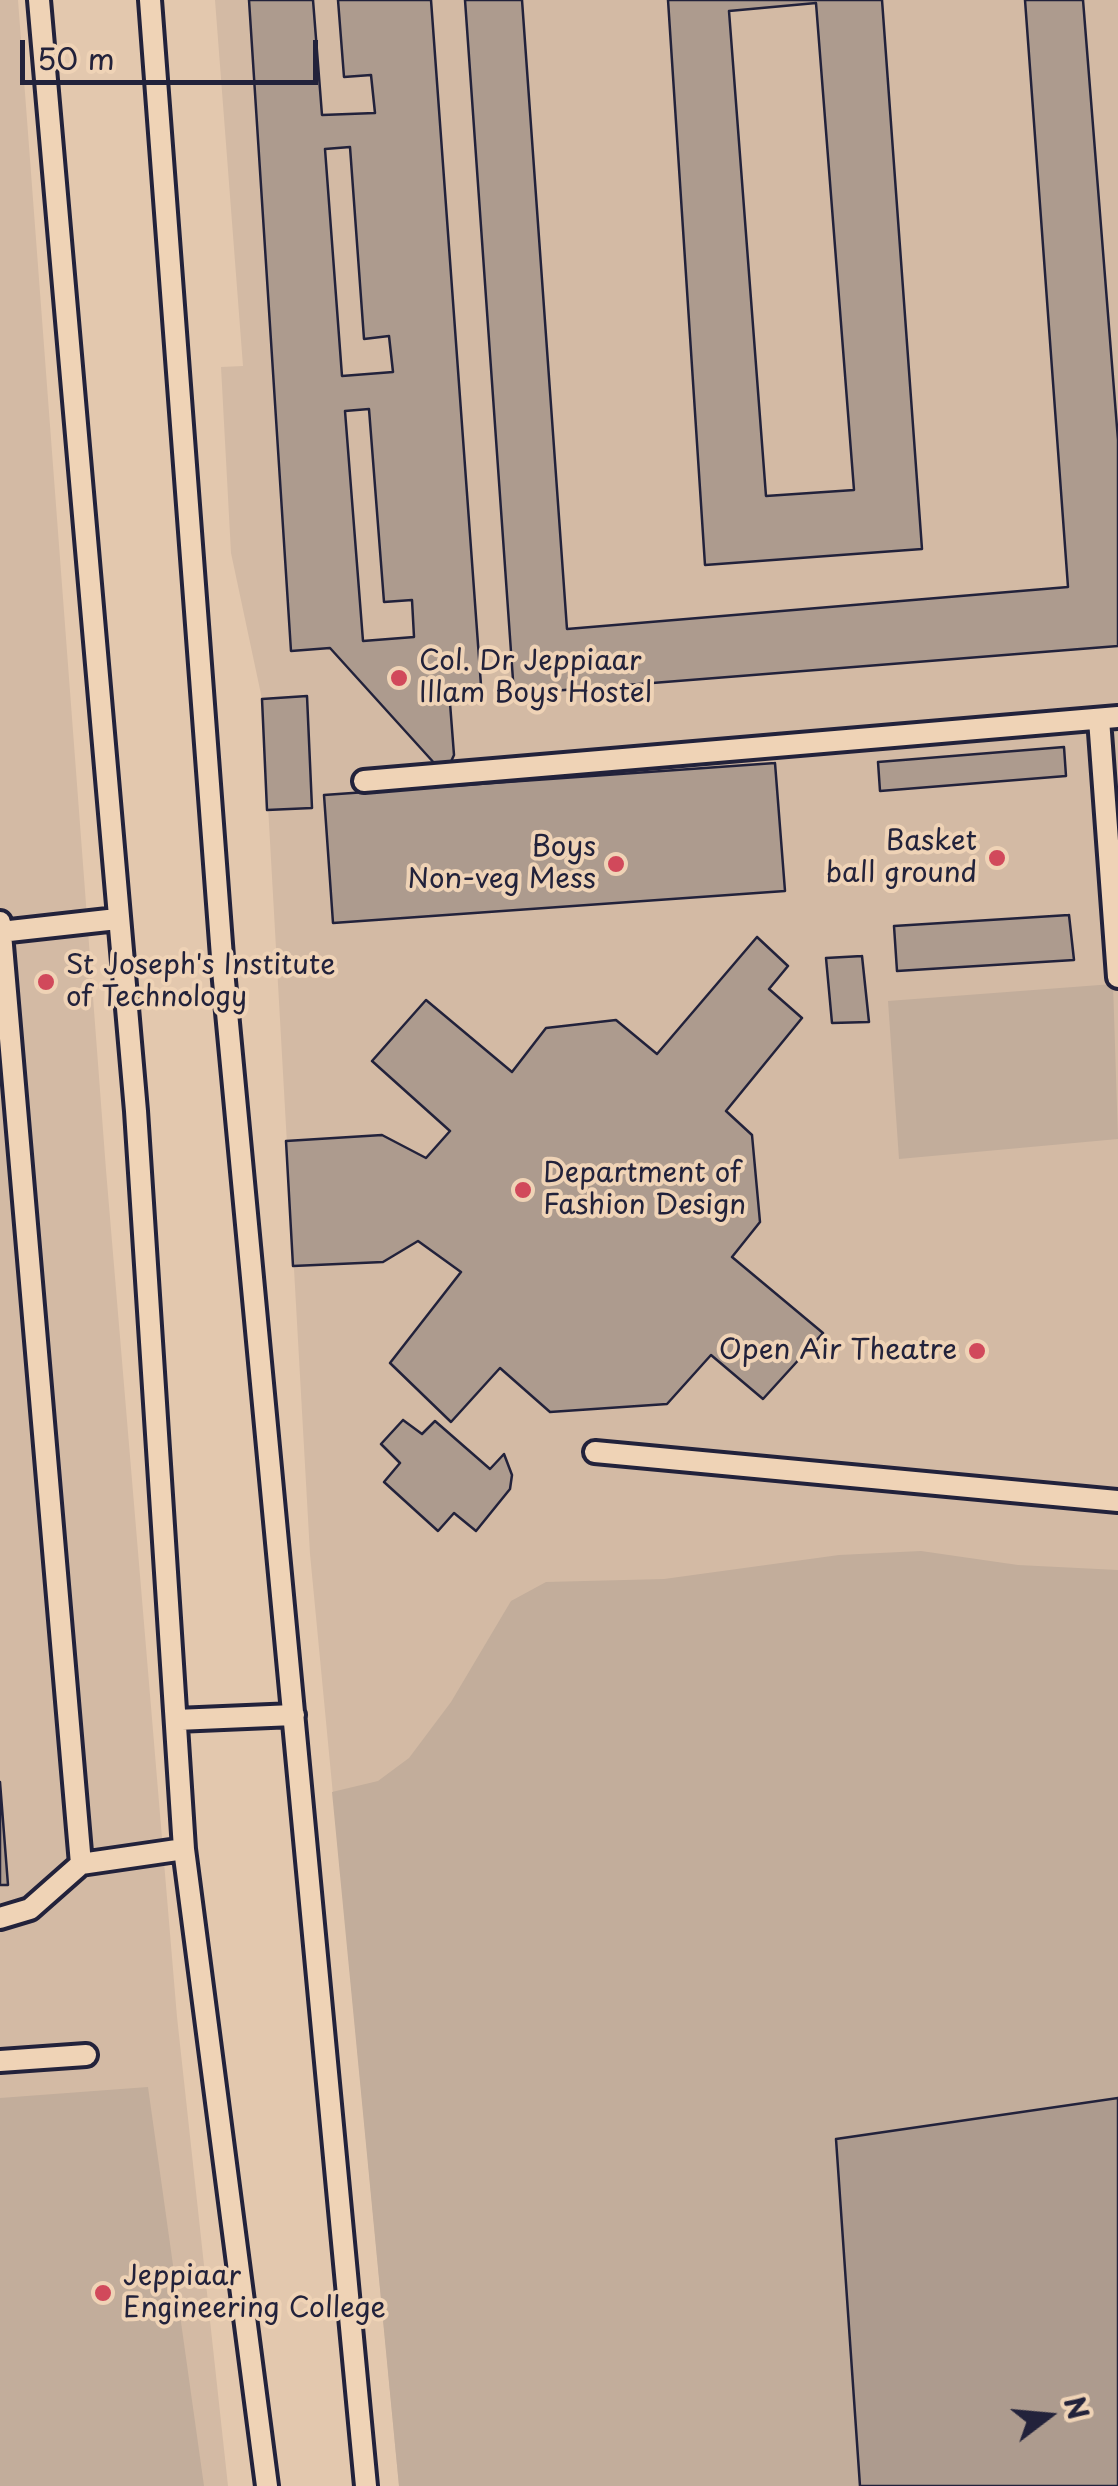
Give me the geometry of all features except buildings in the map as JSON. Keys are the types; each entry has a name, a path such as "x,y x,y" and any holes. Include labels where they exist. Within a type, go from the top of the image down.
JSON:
{"lane":[{"path":"39,0 136,1111 184,1849 268,2486"},
{"path":"150,0 223,970 366,2486"},
{"path":"364,781 1108,718 1118,977"},
{"path":"0,932 117,919"},
{"path":"0,922 8,1093 82,1864"},
{"path":"594,1452 1118,1502"},
{"path":"176,1720 294,1715"},
{"path":"0,1918 30,1909 69,1870 82,1864 184,1849"},
{"path":"0,2061 86,2055"}],"shaded area":[{"name":"St Joseph's Institute of Technology","path":"0,0 18,0 106,1170 177,2017 228,2486 0,2486"},
{"path":"215,0 1118,0 1118,2486 399,2486 310,1554 262,699 231,553 221,367 243,366"},
{"path":"1113,984 1118,1139 899,1159 888,1001"},
{"path":"921,1551 1018,1565 1118,1570 1118,2486 399,2486 332,1792 378,1781 409,1758 451,1702 511,1601 546,1582 664,1579 839,1555"},
{"name":"Jeppiaar Engineering College","path":"148,2087 204,2486 0,2486 0,2098"}],"place":[{"name":"Col. Dr Jeppiaar Illam Boys Hostel","path":"399,678"},
{"name":"Basket ball ground","path":"997,858"},
{"name":"Boys Non-veg Mess","path":"616,864"},
{"name":"St Joseph's Institute of Technology","path":"46,982"},
{"name":"Department of Fashion Design","path":"523,1190"},
{"name":"Open Air Theatre","path":"977,1351"},
{"name":"Jeppiaar Engineering College","path":"103,2293"}]}
